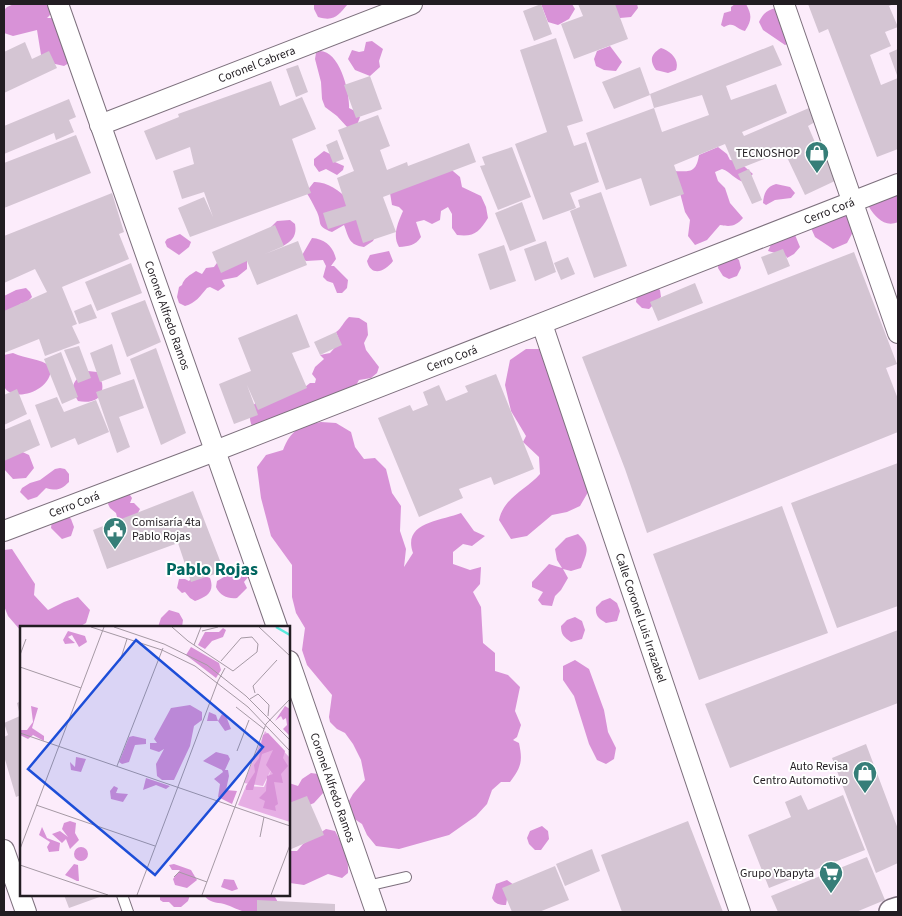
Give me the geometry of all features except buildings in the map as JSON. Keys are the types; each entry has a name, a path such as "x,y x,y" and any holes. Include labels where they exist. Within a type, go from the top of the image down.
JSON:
{"street":[{"name":"Coronel Alfredo Ramos","path":"58,4 277,626"},
{"name":"Coronel Cabrera","path":"100,125 412,4"},
{"path":"784,4 898,333"},
{"name":"Cerro Corá","path":"4,531 215,451 898,184"},
{"name":"Calle Coronel Luis Irrazabel","path":"542,324 740,912"},
{"name":"Coronel Alfredo Ramos","path":"290,665 376,912"},
{"path":"4,850 20,895"},
{"path":"20,896 26,912"},
{"path":"892,912 898,910"}],"lane":[{"path":"367,886 406,877"},
{"path":"122,896 128,912"}],"shaded area":[{"path":"14,4 51,4 50,15 47,18 53,18 72,61 64,66 42,61 37,30 13,36 4,33 4,10"},
{"path":"314,4 348,4 336,16 328,19 318,17"},
{"path":"541,4 572,4 575,9 569,19 558,25 548,22"},
{"path":"611,4 637,4 638,8 631,17 620,18 612,9"},
{"path":"735,4 746,4 749,11 750,21 745,31 733,25 724,27 721,25 724,13 731,11 731,7"},
{"path":"785,6 790,43 785,45 763,30 759,22 769,10"},
{"path":"372,41 383,49 379,61 380,67 370,76 355,70 348,59 352,50 364,51 366,42"},
{"path":"610,46 622,62 616,71 604,70 596,66 594,59 597,51"},
{"path":"661,48 673,56 677,62 676,70 668,73 656,70 652,63 652,58"},
{"path":"320,51 327,53 338,65 346,83 349,108 360,117 357,125 348,128 325,107 315,59 316,53"},
{"path":"718,147 727,154 730,160 738,161 753,174 744,182 722,169 715,172 718,181 725,188 730,203 743,218 733,225 720,225 707,240 695,245 688,236 690,220 685,212 671,171 693,169 696,166 699,155"},
{"path":"324,151 332,155 335,162 344,166 343,170 337,175 326,169 319,172 314,165 314,159"},
{"path":"447,166 460,177 462,187 481,196 488,218 476,232 468,235 457,235 452,228 452,214 448,207 441,211 440,220 432,224 424,220 416,222 421,237 419,240 409,246 399,247 396,234 403,211 399,207 392,205 390,193"},
{"path":"897,174 898,222 889,224 877,218 869,207 874,196 877,181"},
{"path":"314,182 332,187 349,200 377,233 373,241 364,247 355,245 350,240 344,225 332,232 321,226 318,214 306,192"},
{"path":"776,184 790,187 795,193 791,198 775,200 766,205 763,203 765,193"},
{"path":"847,210 853,232 847,243 833,249 815,237 811,228"},
{"path":"290,220 295,224 295,234 292,240 283,246 270,228 277,221"},
{"path":"793,230 800,247 794,254 787,258 786,256 768,251 773,240"},
{"path":"180,234 191,242 189,247 179,255 167,247 165,242 167,239"},
{"path":"312,238 325,242 333,250 336,259 331,266 334,266 348,280 347,288 342,293 337,293 333,283 323,277 326,266 323,260 306,261 301,257"},
{"path":"240,247 247,261 247,269 237,277 222,280 225,286 218,291 210,287 192,303 185,306 179,303 177,297 179,287 187,277 196,271 202,274 206,268 214,267 227,249"},
{"path":"389,251 393,261 386,268 375,271 369,266 367,261 370,255"},
{"path":"733,255 739,260 741,268 737,276 729,279 723,276 718,268 719,259"},
{"path":"655,286 660,290 661,297 649,309 642,308 636,302 637,295"},
{"path":"26,288 32,297 27,302 20,304 14,312 4,313 4,296 16,290"},
{"path":"349,317 359,318 367,323 368,335 364,343 366,350 379,367 377,373 371,378 359,380 355,387 254,429 250,415 252,407 258,401 291,393 310,383 315,383 316,379 312,374 315,367 324,359 320,355 330,353 340,342 336,332"},
{"path":"526,349 545,349 568,414 565,423 581,439 591,487 580,506 567,512 552,515 527,536 511,539 499,520 502,512 510,500 540,474 539,457 523,442 526,436 511,411 505,385 510,360"},
{"path":"13,353 42,362 51,367 50,376 45,383 30,393 14,394 8,391 3,383 4,355"},
{"path":"88,371 97,372 102,383 101,393 99,397 92,401 78,401 73,391 74,383"},
{"path":"321,422 336,423 351,432 355,447 364,459 375,458 386,469 392,493 401,506 400,531 406,549 404,567 413,553 411,543 413,535 425,524 461,513 474,531 485,536 472,546 463,544 453,552 453,564 470,570 481,567 480,584 473,592 481,607 483,643 495,653 495,671 508,675 520,687 515,711 521,725 517,737 513,740 519,743 521,760 517,772 510,782 501,782 492,790 487,804 476,816 449,835 399,849 376,846 367,835 362,824 353,818 346,806 365,780 361,760 345,733 337,729 330,722 332,695 307,665 302,650 305,628 296,613 292,597 292,565 271,536 261,498 257,467 266,455 283,450 289,438 301,427"},
{"path":"16,449 29,455 34,468 26,478 13,479 4,469 4,457"},
{"path":"55,469 65,469 69,474 69,482 64,487 56,490 46,488 37,497 28,500 20,492 22,488 30,483 40,480"},
{"path":"128,492 132,498 130,503 134,503 140,509 132,524 117,517 108,504 112,496"},
{"path":"65,512 71,519 74,527 71,536 62,539 51,528 52,520"},
{"path":"578,534 585,542 587,550 581,568 571,571 563,569 568,578 555,596 552,606 542,605 538,600 543,592 532,587 532,582 549,564 562,568 557,560 555,549 566,538"},
{"path":"12,549 35,584 34,595 48,610 78,597 90,610 86,623 81,626 20,626 20,630 8,616 4,606 4,550"},
{"path":"227,566 241,566 249,576 244,582 247,588 237,598 225,596 216,587 217,581 224,577 224,571"},
{"path":"199,574 210,578 211,590 206,596 195,601 177,588 179,579 189,581 193,576"},
{"path":"610,598 617,603 620,611 617,621 606,623 598,617 596,607 602,601"},
{"path":"169,610 179,613 183,620 182,626 158,626 161,618"},
{"path":"575,617 582,621 585,630 582,639 571,642 563,636 561,626 567,620"},
{"path":"575,660 589,669 604,710 608,732 616,748 614,759 606,764 597,760 589,744 574,696 563,680 563,666"},
{"path":"311,773 318,774 324,792 314,803 290,814 290,783 298,786 302,779"},
{"path":"542,826 548,831 549,839 541,850 535,850 529,844 527,838 530,831"},
{"path":"326,829 335,831 345,851 348,873 342,878 328,874 304,885 290,883 290,851 297,851 303,844"},
{"path":"507,880 514,885 515,892 507,899 506,905 497,904 492,898 496,884"},
{"path":"160,896 190,896 188,901 181,907 174,907 169,902 160,900"},
{"path":"205,896 275,896 282,910 264,913 246,912 210,901"}],"place":[{"name":"TECNOSHOP","path":"817,174"},
{"name":"Comisaría 4ta Pablo Rojas","path":"115,550"},
{"name":"Auto Revisa Centro Automotivo","path":"865,794"},
{"name":"Grupo Ybapyta","path":"831,894"}],"district":[{"name":"Pablo Rojas","path":"212,569"}]}
